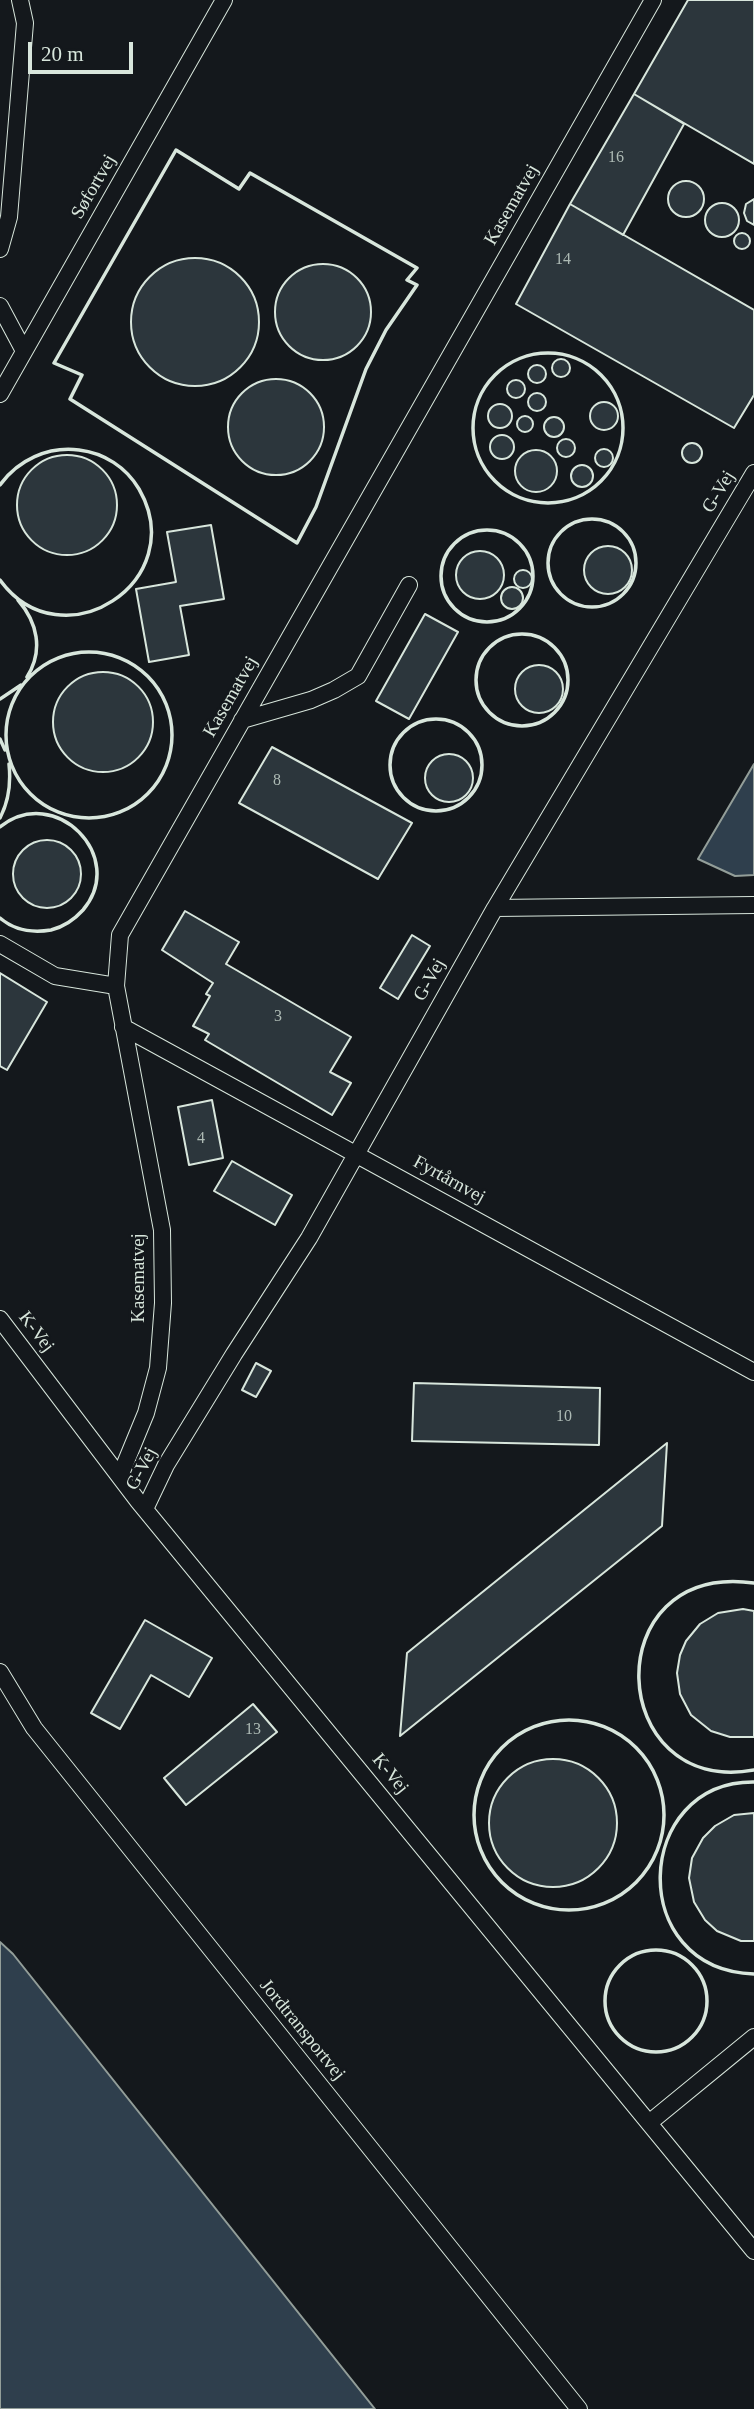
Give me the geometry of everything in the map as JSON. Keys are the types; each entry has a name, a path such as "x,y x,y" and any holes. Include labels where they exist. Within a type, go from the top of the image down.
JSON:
{"lane":[{"path":"0,249 9,217 24,36 25,23 20,0"},
{"name":"Søfortvej","path":"0,394 224,0"},
{"name":"Kasematvej","path":"120,1476 146,1413 158,1368 163,1303 162,1230 116,986 120,934 653,0"},
{"path":"0,306 24,351"},
{"name":"G-Vej","path":"145,1509 166,1465 309,1238 495,908 754,473"},
{"path":"242,720 300,704 334,690 358,676 409,585"},
{"path":"495,908 754,905"},
{"path":"0,944 55,976 116,986"},
{"name":"Fyrtårnvej","path":"123,1027 754,1372"},
{"name":"K-Vej","path":"0,1319 145,1509 754,2251"},
{"name":"Jordtransportvej","path":"0,1672 34,1728 579,2409"},
{"path":"649,2123 754,2036"}],"water":[{"path":"754,764 754,875 735,876 698,859"},
{"path":"0,1942 13,1954 375,2409 0,2409"}],"building":[{"path":"688,0 754,0 754,164 634,94"},
{"path":"634,94 684,124 623,235 570,204"},
{"path":"686,181 699,186 704,199 699,212 686,217 673,212 668,199 673,186"},
{"path":"754,199 754,225 747,221 744,213 746,204"},
{"path":"722,203 734,208 739,220 734,232 722,237 710,232 705,220 710,208"},
{"path":"570,204 754,310 754,395 734,428 516,304"},
{"path":"739,233 745,233 750,241 748,247 739,249 734,244 734,238"},
{"path":"195,258 220,262 241,276 255,297 259,322 255,347 241,368 220,382 195,386 170,382 149,368 135,347 131,322 135,297 149,276 170,262"},
{"path":"323,264 341,268 357,278 367,294 371,312 367,330 357,346 341,356 323,360 305,356 289,346 279,330 275,312 279,294 289,278 305,268"},
{"path":"561,359 567,362 570,368 567,374 561,377 555,374 552,368 555,362"},
{"path":"537,365 543,368 546,374 543,380 537,383 531,380 528,374 531,368"},
{"path":"276,379 294,383 310,393 320,409 324,427 320,445 310,461 294,471 276,475 258,471 242,461 232,445 228,427 232,409 242,393 258,383"},
{"path":"512,380 520,380 525,389 523,396 512,398 507,393 507,385"},
{"path":"537,393 543,396 546,402 543,408 537,411 531,408 528,402 531,396"},
{"path":"604,402 614,406 618,416 614,426 604,430 594,426 590,416 594,406"},
{"path":"500,404 509,407 512,416 509,425 500,428 491,425 488,416 491,407"},
{"path":"525,416 533,424 525,432 517,424"},
{"path":"550,417 558,417 564,427 558,437 550,437 544,431 544,423"},
{"path":"502,435 510,439 514,447 510,455 502,459 494,455 490,447 494,439"},
{"path":"566,439 572,442 575,448 572,454 566,457 560,454 557,448 560,442"},
{"path":"688,443 696,443 702,453 696,463 688,463 682,457 682,449"},
{"path":"604,449 610,452 613,458 610,464 604,467 598,464 595,458 598,452"},
{"path":"536,450 551,456 557,471 551,486 536,492 521,486 515,471 521,456"},
{"path":"67,455 86,459 102,470 113,486 117,505 113,524 102,540 86,551 67,555 48,551 32,540 21,524 17,505 21,486 32,470 48,459"},
{"path":"582,465 590,468 593,476 590,484 582,487 574,484 571,476 574,468"},
{"path":"211,525 224,599 180,606 189,655 149,662 136,589 176,582 167,532"},
{"path":"608,546 625,553 632,570 625,587 608,594 591,587 584,570 591,553"},
{"path":"480,551 497,558 504,575 497,592 480,599 463,592 456,575 463,558"},
{"path":"523,570 529,573 532,579 529,585 523,588 517,585 514,579 517,573"},
{"path":"512,587 520,590 523,598 520,606 512,609 504,606 501,598 504,590"},
{"path":"425,614 458,632 409,719 376,701"},
{"path":"539,665 556,672 563,689 556,706 539,713 522,706 515,689 522,672"},
{"path":"103,672 122,676 138,687 149,703 153,722 149,741 138,757 122,768 103,772 84,768 68,757 57,741 53,722 57,703 68,687 84,676"},
{"path":"272,747 412,823 378,879 239,803"},
{"path":"449,754 466,761 473,778 466,795 449,802 432,795 425,778 432,761"},
{"path":"47,840 60,842 71,850 79,861 79,887 71,898 60,906 47,908 34,906 23,898 15,887 13,874 15,861 23,850 34,842"},
{"path":"185,911 239,942 226,964 351,1037 330,1072 351,1083 332,1115 205,1040 209,1034 193,1026 210,996 206,994 213,983 162,950"},
{"path":"412,935 430,946 398,999 380,988"},
{"path":"0,973 47,1002 7,1070 0,1066"},
{"path":"212,1100 223,1158 189,1165 178,1107"},
{"path":"232,1161 292,1195 275,1225 214,1191"},
{"path":"256,1363 271,1371 256,1397 242,1390"},
{"path":"414,1383 600,1388 599,1445 412,1441"},
{"path":"667,1443 662,1526 400,1736 407,1653"},
{"path":"743,1609 754,1611 754,1737 730,1737 711,1731 691,1715 680,1694 677,1673 686,1641 700,1624 718,1613"},
{"path":"145,1620 212,1658 189,1697 151,1675 120,1729 91,1713"},
{"path":"253,1704 277,1732 186,1805 164,1778"},
{"path":"553,1759 578,1764 598,1778 612,1798 617,1823 612,1848 598,1868 578,1882 553,1887 528,1882 508,1868 494,1848 489,1823 494,1798 508,1778 528,1764"},
{"path":"754,1813 754,1941 741,1941 717,1931 705,1920 694,1902 689,1878 692,1858 703,1838 715,1826 734,1815"}],"wall":[{"path":"176,150 239,189 250,173 417,268 407,280 417,285 386,330 366,369 316,507 297,543 70,399 82,375 54,363 176,150"},
{"path":"548,353 577,359 601,375 617,399 623,428 617,457 601,481 577,497 548,503 519,497 495,481 479,457 473,428 479,399 495,375 519,359 548,353"},
{"path":"0,485 16,468 45,453 67,449 97,454 114,462 134,481 151,523 148,554 135,581 113,601 85,613 55,615 26,604 0,580"},
{"path":"592,519 609,523 623,532 632,546 636,563 632,580 623,594 609,603 592,607 575,603 561,594 552,580 548,563 552,546 561,532 575,523 592,519"},
{"path":"478,530 496,530 513,537 526,550 533,567 533,576 533,585 526,602 513,615 496,622 478,622 461,615 448,602 441,585 441,567 448,550 461,537 478,530"},
{"path":"18,600 30,618 36,637 35,657 27,677"},
{"path":"513,634 531,634 548,641 561,654 568,671 568,680 568,689 561,706 548,719 531,726 513,726 496,719 483,706 476,689 476,671 483,654 496,641 513,634"},
{"path":"89,652 121,658 148,676 166,703 172,735 166,767 148,794 121,812 89,818 57,812 30,794 12,767 6,735 12,703 30,676 57,658 89,652"},
{"path":"0,699 21,685"},
{"path":"436,719 454,722 469,732 479,747 482,765 479,783 469,798 454,808 436,811 418,808 403,798 393,783 390,765 393,747 403,732 418,722 436,719"},
{"path":"0,739 5,750"},
{"path":"0,818 9,792 9,764"},
{"path":"0,827 21,816 42,814 62,820 79,832 91,849 97,868 95,889 83,910 64,925 51,930 31,931 18,928 0,918"},
{"path":"754,1583 702,1586 666,1607 645,1640 639,1678 647,1717 669,1749 705,1769 754,1770"},
{"path":"569,1720 588,1721 605,1727 636,1748 657,1779 663,1796 664,1815 663,1834 657,1851 636,1882 605,1903 588,1909 569,1910 550,1909 533,1903 502,1882 481,1851 475,1834 474,1815 475,1796 481,1779 502,1748 533,1727 550,1721 569,1720"},
{"path":"754,1782 714,1790 685,1811 667,1841 660,1876 665,1911 683,1942 712,1965 754,1974"},
{"path":"656,1950 675,1954 692,1965 703,1982 707,2001 703,2020 692,2037 675,2048 656,2052 637,2048 620,2037 609,2020 605,2001 609,1982 620,1965 637,1954 656,1950"}]}
